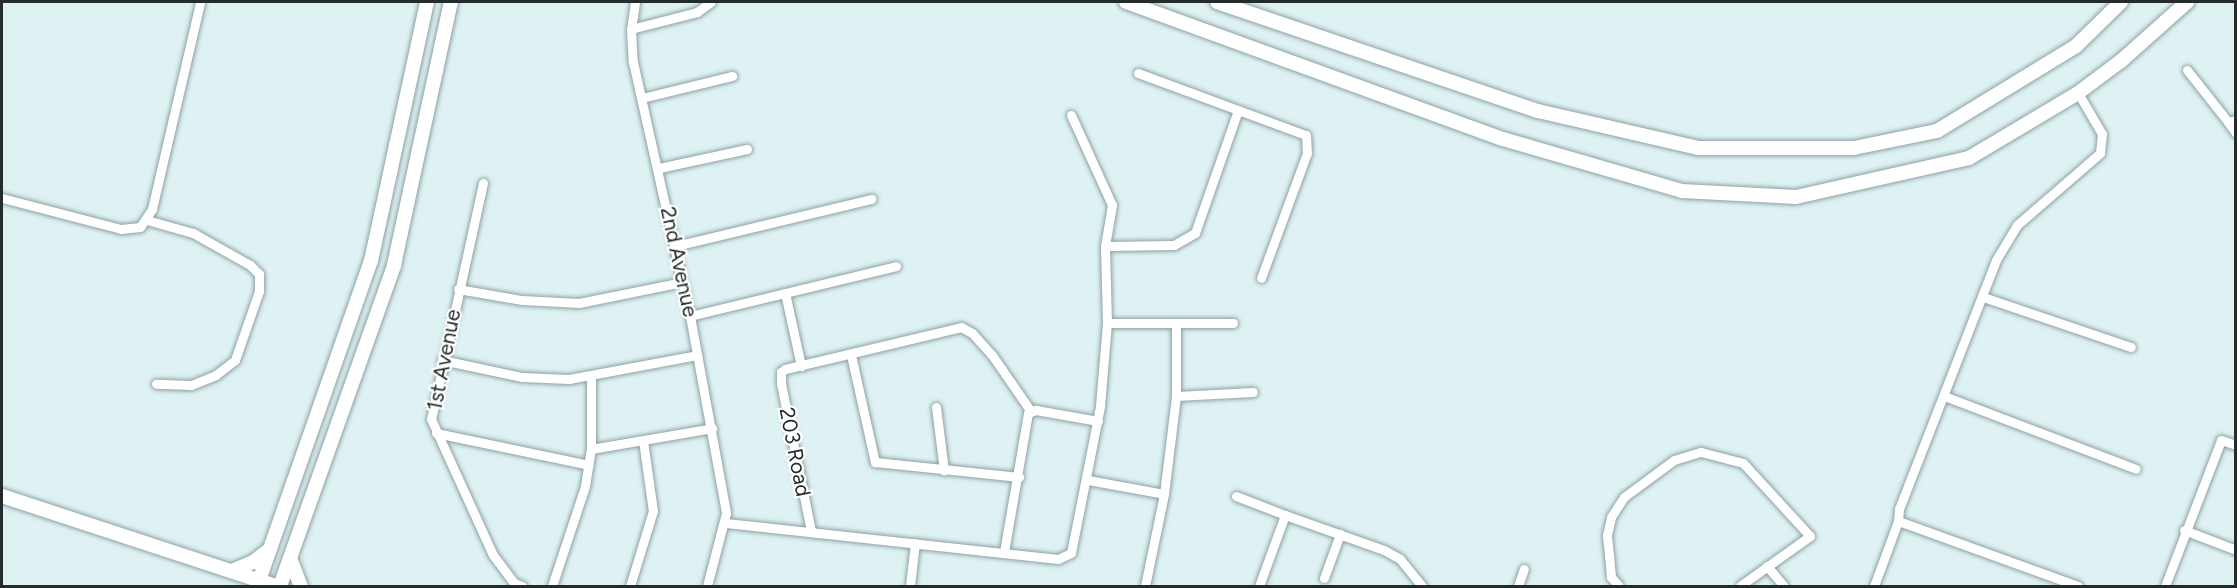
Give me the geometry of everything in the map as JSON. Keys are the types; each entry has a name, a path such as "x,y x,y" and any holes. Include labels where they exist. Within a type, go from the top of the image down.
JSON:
{"street":[{"path":"2,198 121,229 140,227 147,220 200,2"},
{"path":"258,584 371,261 427,2"},
{"path":"280,586 394,265 451,2"},
{"name":"2nd Avenue","path":"635,2 631,28 642,98 690,316 712,428 726,523 707,586"},
{"path":"631,28 697,12 711,2"},
{"path":"1126,2 1503,139 1682,191 1796,197 1969,158 2078,93 2121,61 2187,2"},
{"path":"1217,2 1538,111 1698,148 1854,148 1937,131 2076,46 2121,2"},
{"path":"2187,70 2232,121 2235,133"},
{"path":"1138,73 1300,131 1309,141 1261,278"},
{"path":"642,98 732,76"},
{"path":"1874,586 1898,521 1899,509 1996,260 2017,225 2100,153 2102,134 2078,93"},
{"path":"1105,246 1174,245 1195,233 1238,110"},
{"path":"726,523 1058,558 1071,554 1088,480 1098,421 1107,322 1105,246 1110,196 1071,115"},
{"path":"659,168 747,149"},
{"name":"1st Avenue","path":"483,183 442,360 431,419 494,555 514,583 522,586"},
{"path":"675,246 871,199"},
{"path":"147,220 193,233 250,265 259,274 259,291 235,360 216,375 191,385 156,384"},
{"path":"690,316 897,266"},
{"path":"458,289 522,300 579,303 682,282"},
{"path":"785,293 801,366 851,356 961,327 972,333 992,356 1030,410 1004,552"},
{"path":"1983,297 2131,347"},
{"path":"1107,322 1233,323"},
{"path":"1145,586 1164,494 1176,396 1176,323"},
{"path":"442,360 522,377 591,377 697,355"},
{"path":"851,356 875,462 1018,477"},
{"name":"203 Road","path":"801,366 781,372 811,531"},
{"path":"552,586 578,516 589,465 591,377"},
{"path":"1176,396 1253,392"},
{"path":"1944,396 2136,469"},
{"path":"936,407 944,470"},
{"path":"1030,410 1098,421"},
{"path":"591,449 712,428"},
{"path":"436,433 589,465"},
{"path":"2165,586 2184,530 2221,440 2235,446"},
{"path":"630,586 652,518 643,441"},
{"path":"1619,586 1611,577 1607,535 1611,517 1624,497 1674,460 1701,452 1743,463 1810,536 1740,586"},
{"path":"1088,480 1164,494"},
{"path":"2,496 232,571 258,584 276,586"},
{"path":"1236,496 1340,534 1400,559 1422,586"},
{"path":"1259,586 1285,515"},
{"path":"1898,521 2078,586"},
{"path":"2184,530 2235,550"},
{"path":"1324,578 1340,534"},
{"path":"910,586 915,543"},
{"path":"232,571 253,562 270,549"},
{"path":"290,558 301,586"},
{"path":"1767,566 1784,586"},
{"path":"1518,586 1524,568"}]}
